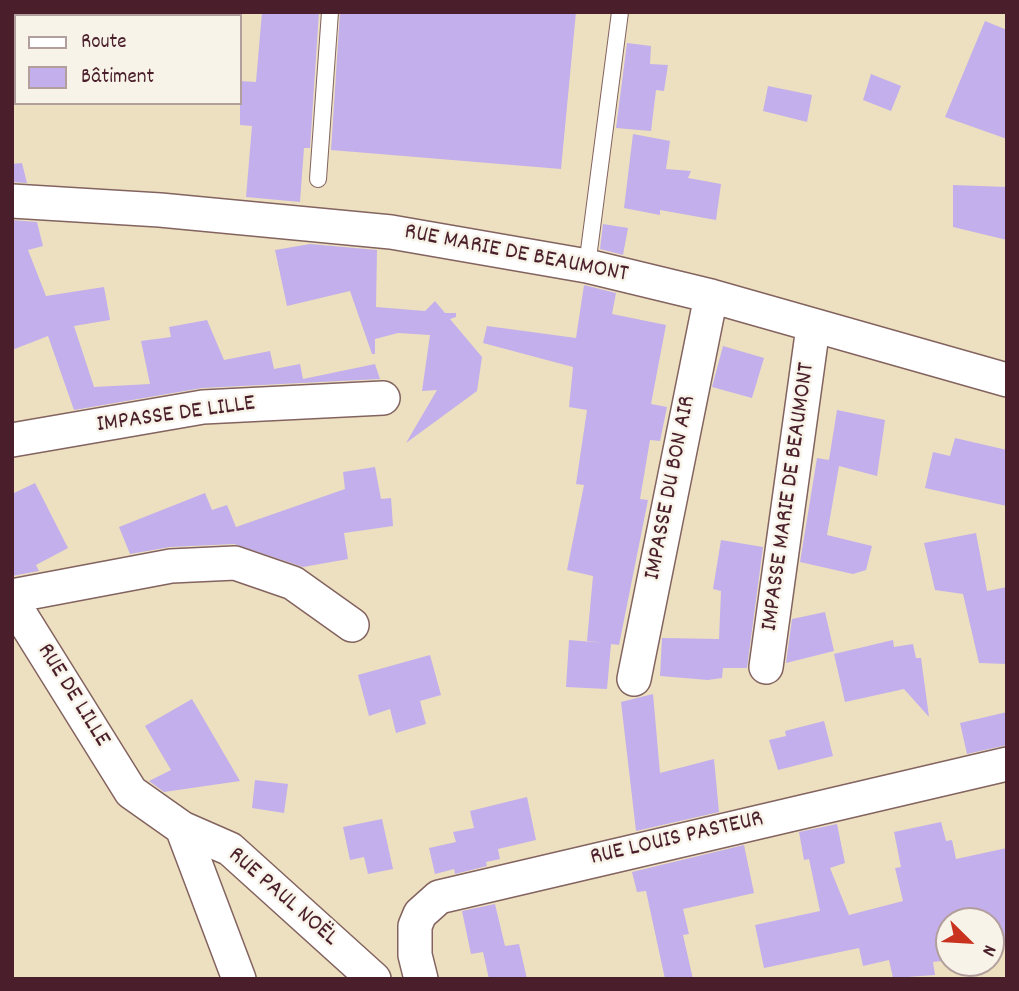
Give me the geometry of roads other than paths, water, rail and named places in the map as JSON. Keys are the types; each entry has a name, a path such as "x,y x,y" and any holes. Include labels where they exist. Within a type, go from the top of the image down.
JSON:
{"street":[{"name":"RUE MARIE DE BEAUMONT","path":"12,201 160,210 391,232 587,266 710,296 1007,380"},
{"name":"IMPASSE DU BON AIR","path":"634,679 710,296"},
{"name":"IMPASSE MARIE DE BEAUMONT","path":"766,667 813,327"},
{"name":"IMPASSE DE LILLE","path":"12,440 203,407 383,398"},
{"path":"17,615 171,566 235,563 293,583 352,625"},
{"name":"RUE DE LILLE","path":"17,615 131,792"},
{"name":"RUE LOUIS PASTEUR","path":"421,979 414,948 415,926 421,914 439,897 1007,764"},
{"name":"RUE PAUL NOËL","path":"131,792 182,828 230,849 374,979"},
{"path":"182,828 239,979"}],"lane":[{"path":"318,178 330,12"},
{"path":"587,266 620,12"}]}
